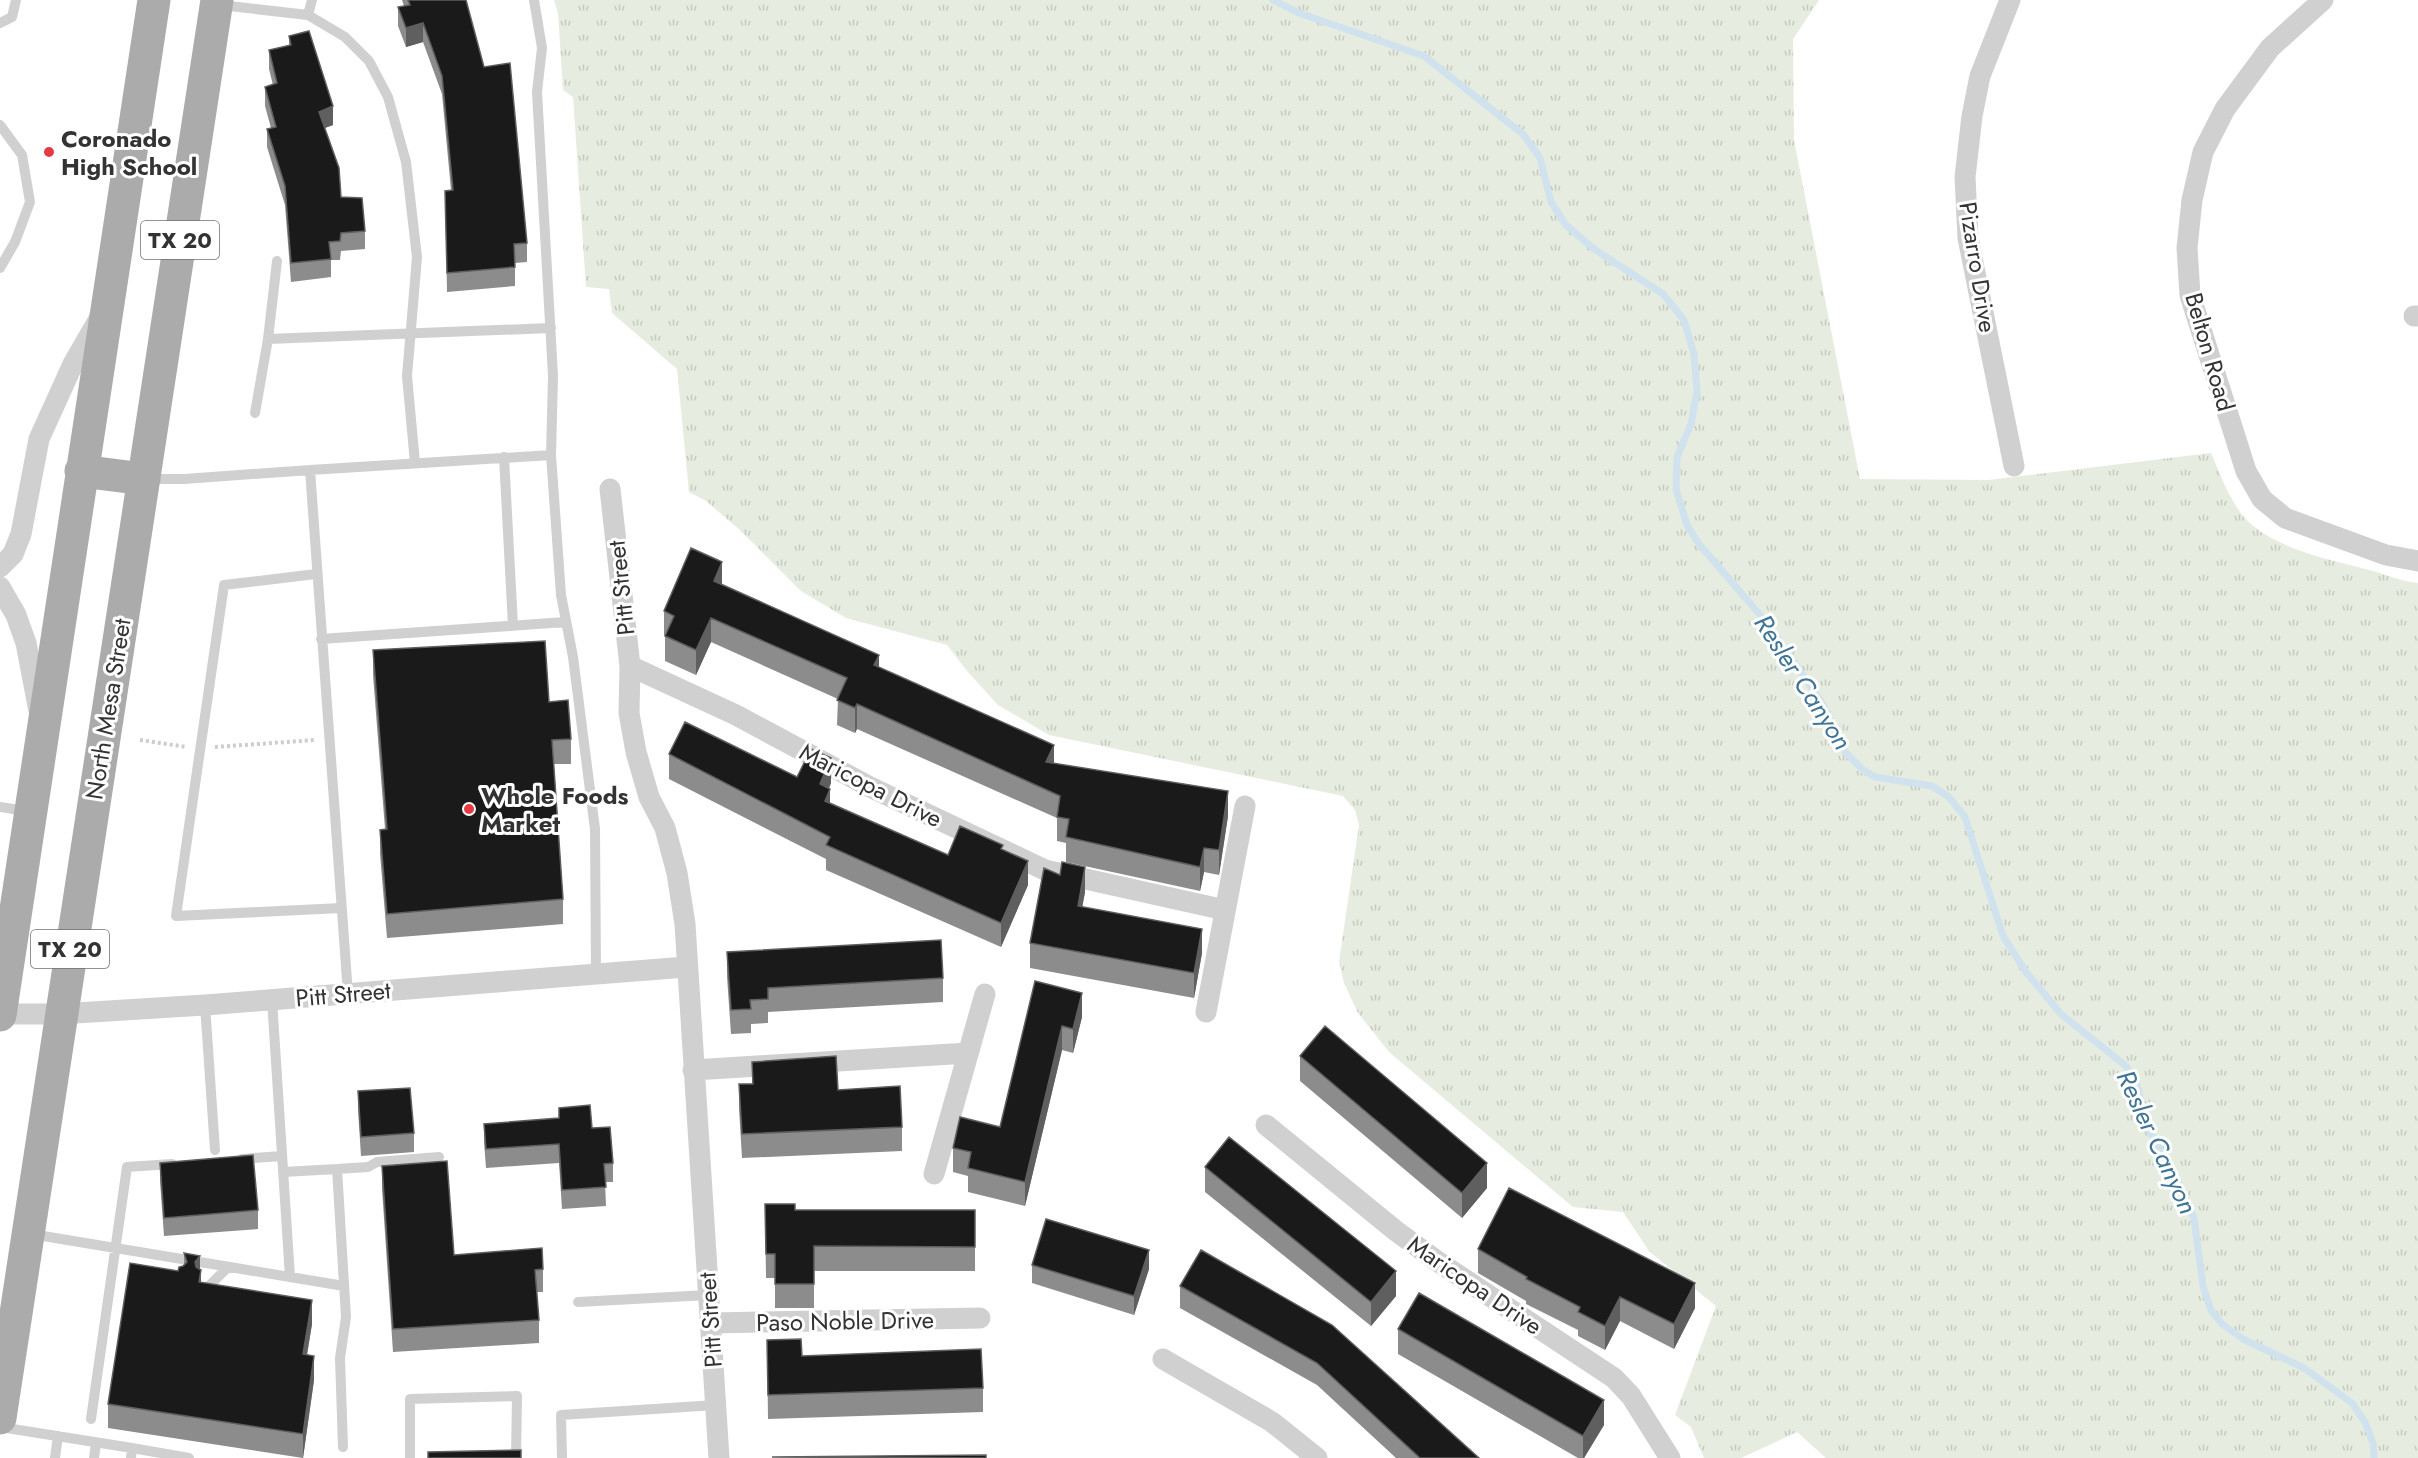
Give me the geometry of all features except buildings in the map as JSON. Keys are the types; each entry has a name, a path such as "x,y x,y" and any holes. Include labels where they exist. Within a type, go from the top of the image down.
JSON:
{"main road":[{"name":"TX 20","path":"0,1014 15,809 42,728 154,0"},
{"name":"North Mesa Street","path":"0,1418 216,2"},
{"path":"81,471 144,479"}],"street":[{"name":"Pizarro Drive","path":"2010,0 1980,76 1972,116 1965,177 1968,238 2014,466"},
{"name":"Belton Road","path":"2323,0 2270,48 2225,109 2203,152 2192,200 2187,248 2190,295 2246,471 2262,499 2285,518 2386,555 2418,561"},
{"path":"0,567 14,554 21,534 39,439 73,364 107,305"},
{"name":"Pitt Street","path":"610,489 630,666 629,713 636,752 650,798 665,828 677,873 685,924 719,1458"},
{"path":"0,587 16,615 26,643 42,728"},
{"name":"Maricopa Drive","path":"630,666 736,715 870,788 1045,870 1225,910"},
{"path":"1206,1012 1245,806"},
{"name":"Pitt Street","path":"0,1014 60,1014 205,1005 686,967"},
{"path":"934,1174 985,994"},
{"path":"693,1070 968,1053"},
{"name":"Maricopa Drive","path":"1266,1125 1396,1231 1437,1261 1614,1378 1631,1396 1669,1458"},
{"name":"Paso Noble Drive","path":"710,1323 980,1318"},
{"path":"1163,1359 1272,1422 1317,1458"}],"lane":[{"path":"0,23 12,17 16,0"},
{"path":"308,15 312,0"},
{"path":"534,0 542,48 537,92 553,376 550,454 561,595 573,657 595,829 596,974"},
{"path":"216,2 308,15 345,37 369,61 388,97 406,162 417,257 407,376 415,463"},
{"path":"0,125 22,155 30,202 15,242 0,268"},
{"path":"255,413 278,261"},
{"path":"268,339 551,328"},
{"path":"144,479 184,479 550,454"},
{"path":"504,458 513,626"},
{"path":"310,470 348,994"},
{"path":"316,574 224,585 176,916 341,908"},
{"path":"321,639 566,622"},
{"path":"272,1000 290,1277"},
{"path":"205,1005 215,1150"},
{"path":"234,1160 282,1156"},
{"path":"283,1172 368,1167 377,1162 439,1157"},
{"path":"210,1161 222,1161"},
{"path":"91,1419 127,1167 187,1163"},
{"path":"337,1169 346,1317 340,1358 342,1447"},
{"path":"28,1233 116,1248 155,1259 228,1267 344,1286"},
{"path":"202,1287 208,1287 228,1267"},
{"path":"578,1302 708,1295"},
{"path":"410,1458 410,1399 517,1396 516,1458"},
{"path":"562,1458 561,1415 716,1405"},
{"path":"0,1427 96,1443 132,1453 189,1458"},
{"path":"55,1458 58,1436"},
{"path":"94,1458 96,1443"}],"path":[{"path":"140,741 200,748 328,739"}],"green space":[{"path":"554,0 1819,0 1793,39 1794,140 1860,479 1988,480 2211,453 2239,510 2252,525 2265,534 2294,549 2418,583 2418,1458 1826,1458 1797,1432 1741,1458 1704,1458 1691,1427 1675,1415 1716,1306 1649,1251 1623,1212 1573,1207 1389,1052 1358,1013 1344,983 1339,962 1359,825 1355,810 1343,796 1049,735 998,705 947,645 846,618 801,591 740,530 706,501 689,492 677,369 612,313 609,289 586,287 573,97 563,90 558,13"}],"waterway":[{"name":"Resler Canyon","path":"1273,0 1299,13 1424,56 1524,135 1540,158 1551,202 1566,225 1594,249 1663,294 1684,320 1694,354 1697,391 1691,424 1677,457 1676,489 1687,525 1699,544 1768,624 1822,703 1846,753 1863,770 1875,777 1932,786 1949,797 1965,817 2003,936 2026,972 2061,1014 2126,1066 2137,1085 2148,1129 2174,1173 2194,1218 2203,1286 2211,1310 2222,1324 2243,1339 2304,1368 2352,1403 2365,1422 2373,1443 2374,1458"}],"place":[{"name":"Coronado High School","path":"49,152"},
{"name":"Whole Foods Market","path":"469,809"}]}
